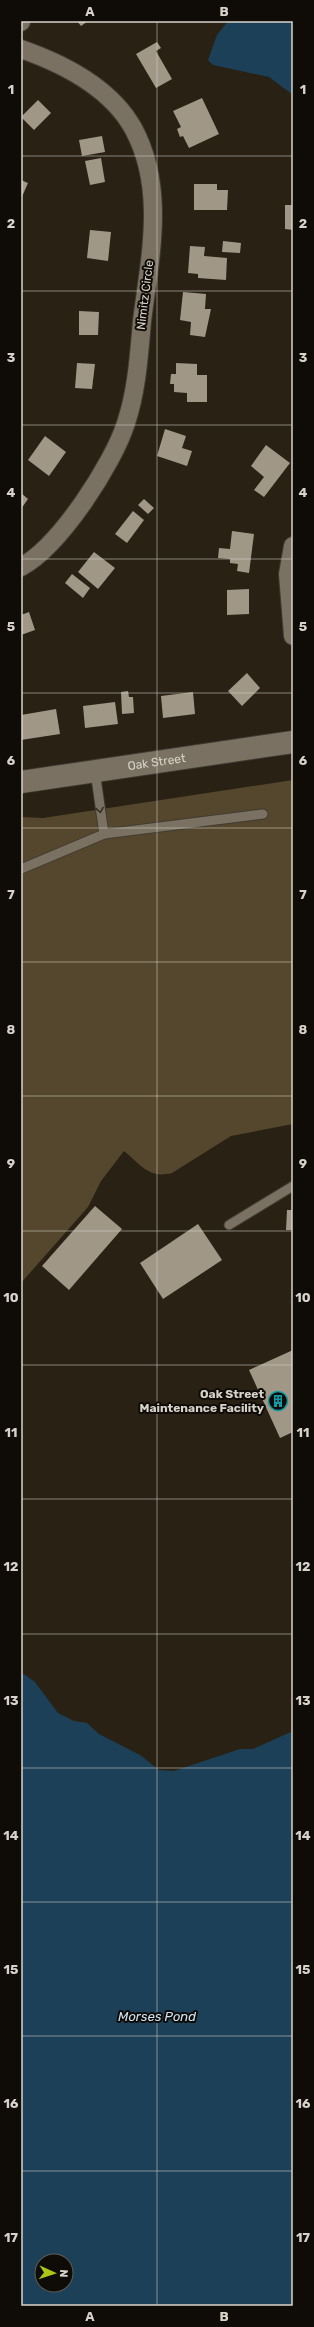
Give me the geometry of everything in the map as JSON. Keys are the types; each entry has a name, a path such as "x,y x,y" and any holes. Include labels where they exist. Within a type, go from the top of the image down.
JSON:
{"street":[{"name":"Nimitz Circle","path":"21,49 60,65 82,77 103,92 119,107 133,128 144,154 152,190 154,213 136,374 127,422 106,467 67,523 40,552 21,567"},
{"path":"293,546 288,574 293,636"},
{"name":"Oak Street","path":"21,782 293,742"}],"lane":[{"path":"94,771 104,834"},
{"path":"21,869 104,834 264,814"},
{"path":"229,1225 293,1186"}],"shaded area":[{"path":"293,780 293,1124 231,1136 172,1173 157,1174 146,1170 124,1151 101,1181 88,1207 21,1283 21,817 43,818"}],"water":[{"path":"228,21 293,21 293,95 269,77 213,65 208,60 217,35"},
{"name":"Morses Pond","path":"21,1672 35,1682 58,1713 74,1721 87,1723 99,1734 140,1755 159,1770 174,1771 240,1749 253,1749 293,1731 293,2306 21,2306"}],"building":[{"path":"77,21 88,21 81,26"},
{"path":"157,42 161,48 156,51 172,79 156,88 136,54"},
{"path":"202,98 219,134 189,148 183,136 180,137 177,129 181,127 173,111"},
{"path":"38,100 51,113 34,130 21,117"},
{"path":"102,136 105,152 82,156 79,140"},
{"path":"101,158 105,182 90,185 85,161"},
{"path":"21,180 28,183 21,199"},
{"path":"194,184 217,184 217,190 228,190 227,210 194,210"},
{"path":"285,205 293,205 293,230 285,229"},
{"path":"90,230 111,232 108,261 87,258"},
{"path":"223,241 241,243 240,253 222,252"},
{"path":"190,246 205,247 204,256 227,258 226,280 198,278 198,274 188,273"},
{"path":"183,292 206,294 205,309 211,309 205,337 190,335 191,322 180,320"},
{"path":"79,311 99,312 98,335 79,335"},
{"path":"77,363 95,364 92,389 75,388"},
{"path":"176,363 197,364 197,375 207,375 207,402 187,402 187,393 174,392 174,384 170,384 171,374 176,374"},
{"path":"165,429 186,436 182,448 192,451 187,466 157,456"},
{"path":"45,436 66,452 49,476 28,460"},
{"path":"266,445 290,463 264,497 254,490 264,477 251,466"},
{"path":"21,493 28,499 21,509"},
{"path":"144,499 154,508 148,514 138,505"},
{"path":"133,511 144,520 127,543 115,534"},
{"path":"232,531 254,534 249,573 237,571 238,564 230,563 230,559 218,558 219,548 230,549"},
{"path":"94,552 115,568 98,589 78,572"},
{"path":"72,574 90,588 83,598 65,583"},
{"path":"249,589 249,614 227,615 227,590"},
{"path":"29,612 35,630 21,635 21,615"},
{"path":"247,673 260,688 242,706 228,691"},
{"path":"128,691 129,697 133,697 134,713 122,714 121,692"},
{"path":"193,692 195,714 163,718 161,696"},
{"path":"115,702 118,724 85,728 83,706"},
{"path":"56,709 60,734 21,740 21,715"},
{"path":"95,1206 122,1229 69,1290 42,1266"},
{"path":"287,1210 293,1210 293,1230 286,1230"},
{"path":"198,1224 222,1260 163,1299 140,1263"},
{"name":"Oak Street Maintenance Facility","path":"293,1350 293,1432 280,1438 249,1370"}],"place":[{"name":"Oak Street Maintenance Facility","path":"278,1401"}]}
